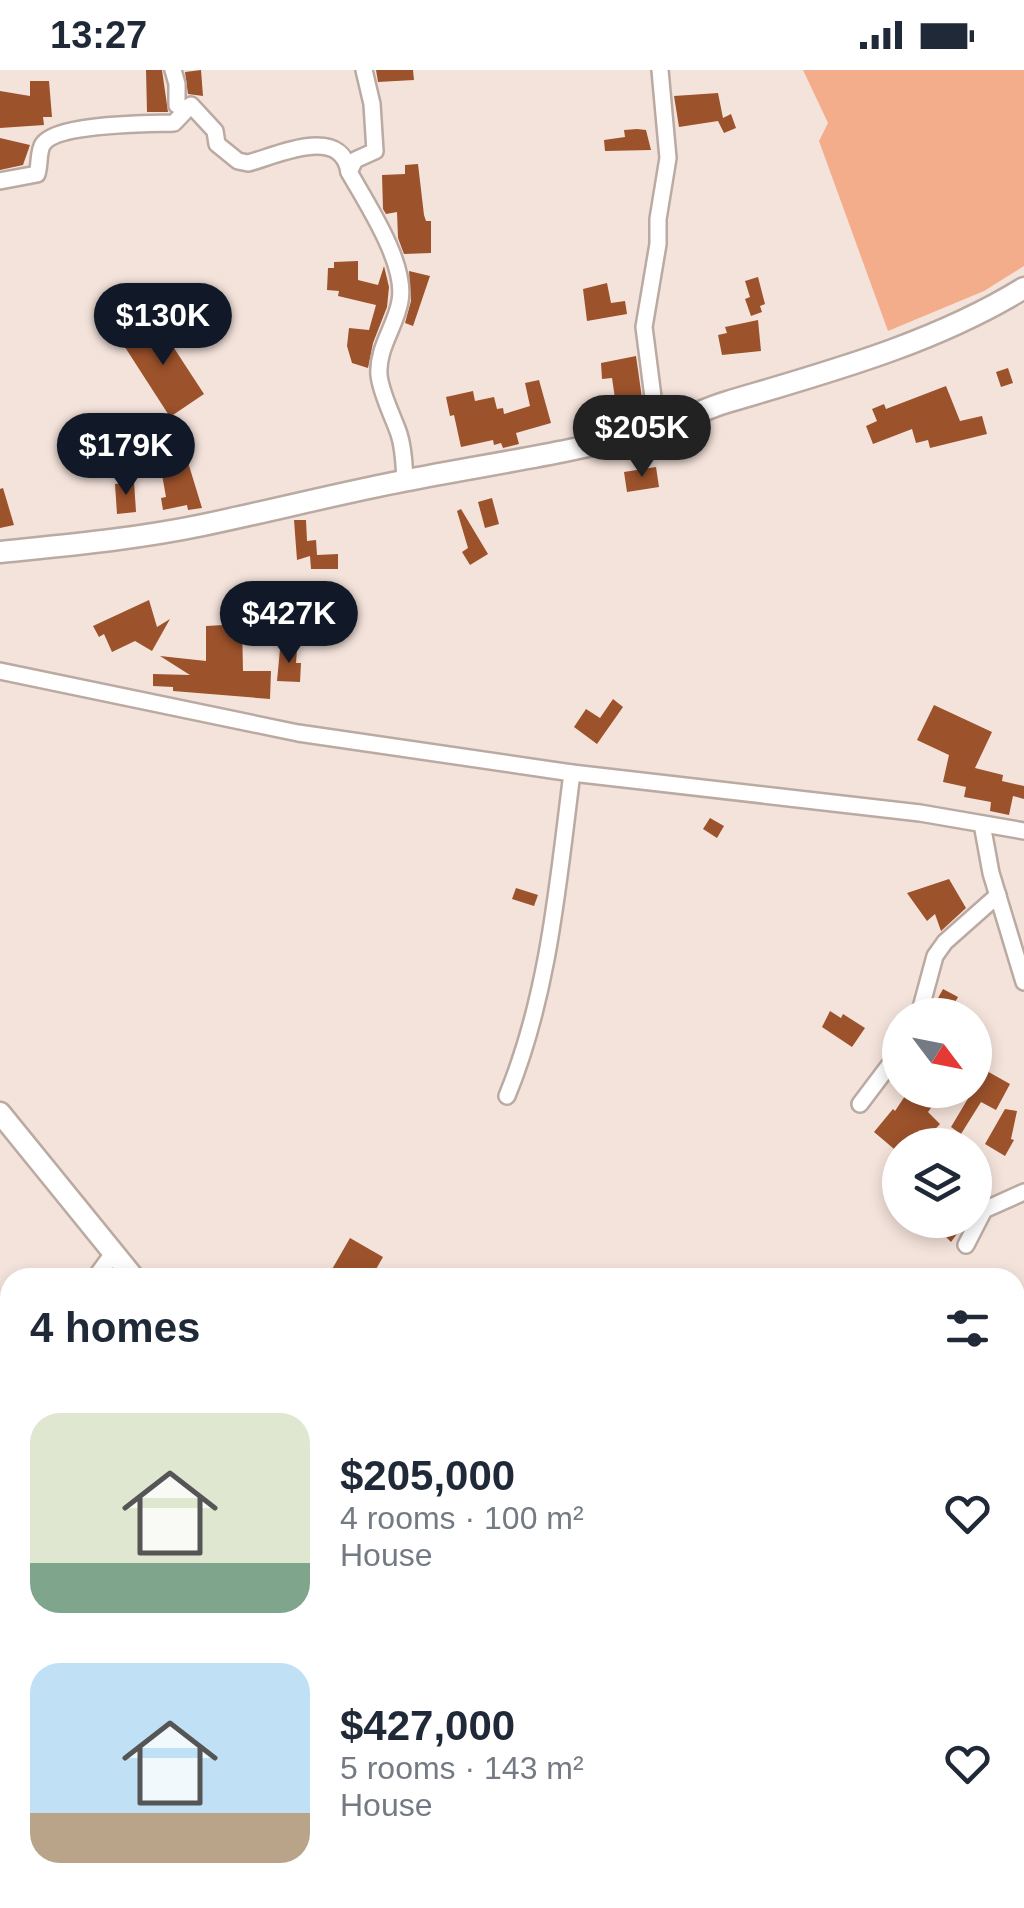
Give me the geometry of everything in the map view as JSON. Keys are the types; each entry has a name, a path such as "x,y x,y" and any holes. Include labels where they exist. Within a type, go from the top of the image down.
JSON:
{"street":[{"path":"173,70 176,106 186,108"},
{"path":"349,172 354,160 375,151 372,104 364,70"},
{"path":"657,428 644,327 668,158 660,70"},
{"path":"0,181 37,174 42,148 52,137 123,123 174,123 192,105 215,131 218,144 238,160 248,163 316,144 340,154 348,162 349,172 384,236 401,283 401,299 380,356 379,370 401,439 405,480"},
{"path":"0,552 130,538 405,480 503,465 657,428 899,347 962,321 1024,288"},
{"path":"0,672 298,733 1024,831"},
{"path":"506,1096 525,1053 546,970 572,773"},
{"path":"982,824 1024,982"},
{"path":"924,998 934,956 944,942 998,895"},
{"path":"860,1104 882,1074"},
{"path":"0,1113 126,1268"},
{"path":"966,1245 984,1210 1024,1192"},
{"path":"102,1268 114,1252"}],"shaded area":[{"path":"803,70 1024,70 1024,266 984,291 888,331 819,141 828,123"}],"building":[{"path":"146,70 162,70 168,112 147,112"},
{"path":"201,70 203,96 188,94 185,72"},
{"path":"376,70 413,70 414,80 378,82"},
{"path":"30,81 49,81 52,117 43,117 44,125 0,128 0,91 30,96"},
{"path":"718,93 723,118 731,114 736,128 724,133 718,121 679,127 674,96"},
{"path":"624,130 646,130 651,150 605,151 604,140 625,137"},
{"path":"0,138 30,145 23,165 0,170"},
{"path":"418,164 424,215 426,221 431,221 431,253 404,254 398,238 397,212 386,214 383,209 382,175 405,174 405,165"},
{"path":"358,261 358,280 378,285 384,266 389,287 387,307 368,368 352,363 347,346 349,328 369,330 376,305 327,290 328,268 334,268 334,262"},
{"path":"409,271 430,276 413,326 405,323 411,301"},
{"path":"758,277 765,304 760,306 762,312 751,316 745,299 750,297 745,281"},
{"path":"607,283 611,303 625,301 627,314 587,321 583,289"},
{"path":"155,319 204,394 170,417 121,341"},
{"path":"758,320 761,351 722,355 718,335 727,333 725,327"},
{"path":"636,356 643,405 617,412 612,378 602,379 601,363"},
{"path":"1008,368 1013,383 1001,387 996,372"},
{"path":"539,380 551,423 516,433 519,444 503,448 501,443 494,445 493,440 461,447 446,397 473,391 475,401 494,397 497,409 503,408 504,414 530,406 525,383"},
{"path":"946,386 960,421 982,416 987,434 930,448 928,440 916,443 912,429 873,444 866,426 877,421 872,409 884,404 886,409"},
{"path":"178,443 202,508 188,510 187,505 163,510 161,498 166,497 161,469 146,474 140,456"},
{"path":"656,467 659,487 627,492 624,472"},
{"path":"134,481 136,512 117,514 115,484"},
{"path":"3,488 14,525 0,528 0,489"},
{"path":"492,498 499,524 485,528 478,502"},
{"path":"461,509 488,554 470,565 462,552 468,548 457,511"},
{"path":"294,520 306,520 307,541 316,540 317,555 338,554 338,569 311,569 310,556 297,560"},
{"path":"149,600 157,627 170,619 152,651 135,641 112,652 104,634 99,637 93,626"},
{"path":"242,624 243,671 271,671 270,699 153,686 153,674 190,675 160,656 206,661 206,626"},
{"path":"280,649 297,649 300,682 277,681"},
{"path":"613,699 623,707 597,744 574,727 586,709 600,718"},
{"path":"934,705 992,732 975,768 1003,775 1002,781 1024,786 1024,799 1013,796 1009,815 990,811 991,802 964,797 966,787 943,782 949,755 917,740"},
{"path":"710,818 724,826 717,838 703,829"},
{"path":"949,879 966,908 941,931 935,914 927,921 907,893"},
{"path":"516,888 538,895 534,906 512,899"},
{"path":"943,989 958,997 957,998 938,998"},
{"path":"830,1011 865,1028 852,1047 822,1027"},
{"path":"992,1074 1010,1084 996,1110 992,1108"},
{"path":"931,1108 928,1112 940,1124 936,1128 882,1128 882,1139 874,1132 895,1111"},
{"path":"962,1108 977,1108 965,1128 951,1127"},
{"path":"1005,1109 1017,1111 1011,1139 1014,1140 1005,1156 992,1148 992,1132"},
{"path":"350,1238 383,1257 377,1268 333,1268"}]}
